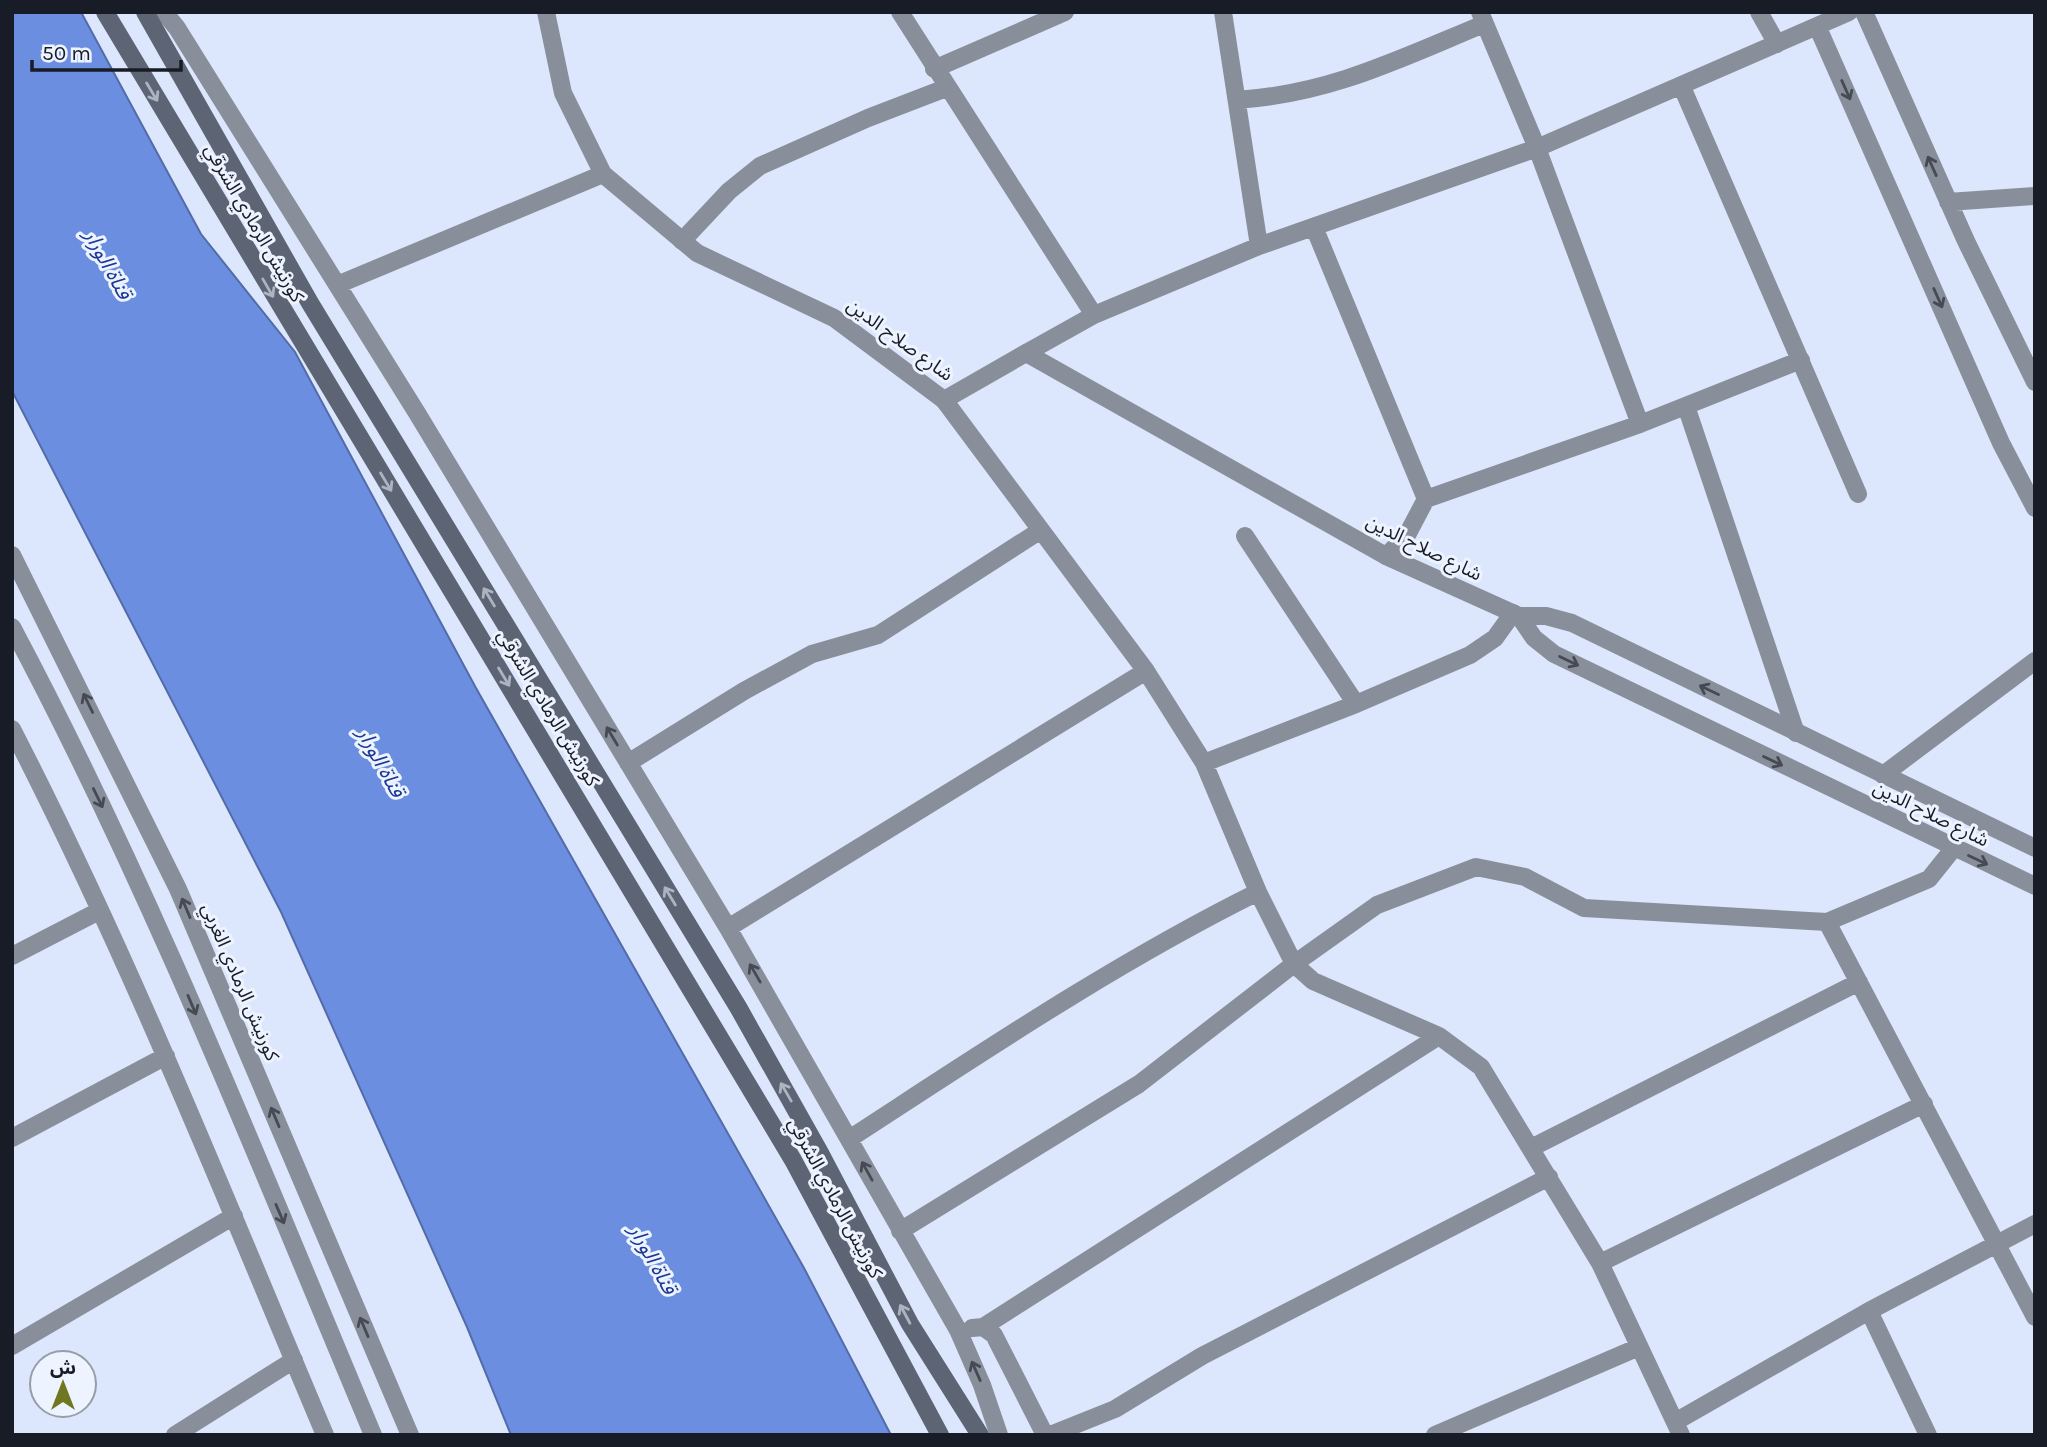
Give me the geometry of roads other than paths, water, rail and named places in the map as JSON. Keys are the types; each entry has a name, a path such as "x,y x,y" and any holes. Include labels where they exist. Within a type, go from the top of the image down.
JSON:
{"main road":[{"name":"كورنيش الرمادي الشرقي","path":"105,12 786,1149 940,1435"},
{"name":"كورنيش الرمادي الشرقي","path":"145,12 310,303 738,1007 820,1153 910,1324 980,1435"}],"street":[{"path":"164,12 177,28 337,285 728,928 958,1331 982,1385 999,1435"},
{"name":"شارع صلاح الدين","path":"546,12 563,93 603,174 697,253 834,318 944,400 1026,353 1386,556 1516,615 1546,616 1572,623 2035,848"},
{"path":"900,12 933,69 1094,315"},
{"path":"933,69 1065,12"},
{"path":"1223,12 1259,246"},
{"path":"1759,12 1777,44"},
{"path":"1026,353 1094,315 1259,246 1537,148 1849,12"},
{"path":"1864,12 1948,202 2035,382"},
{"path":"1237,100 1273,97 1342,83 1482,18 1537,148 1640,424"},
{"path":"1825,24 2001,443 2035,508"},
{"path":"1682,87 1858,494"},
{"path":"682,240 729,191 760,166 868,118 946,88"},
{"path":"337,285 603,174"},
{"path":"1948,202 2035,196"},
{"path":"1314,227 1426,499"},
{"path":"1386,556 1408,535 1426,499 1640,424 1801,360"},
{"path":"944,400 1146,671 1204,763 1258,892 1294,964 1313,981 1440,1036 1480,1068 1600,1263 1678,1428 1869,1311 2035,1224"},
{"path":"1686,406 1796,733"},
{"path":"628,763 744,691 813,654 878,635 1041,530"},
{"path":"1245,536 1356,704"},
{"name":"كورنيش الرمادي الغربي","path":"12,555 178,889 410,1435"},
{"path":"1204,763 1356,704 1477,652 1495,638 1516,615"},
{"name":"شارع صلاح الدين","path":"1516,615 1534,638 1554,654 2035,886"},
{"path":"12,627 49,696 151,909 373,1435"},
{"path":"1883,775 2035,661"},
{"path":"728,928 1146,671"},
{"path":"12,729 72,845 99,911 166,1056 325,1435"},
{"path":"900,1231 1139,1084 1294,964 1377,905 1476,867 1525,877 1584,908 1828,922 1929,879 1954,849"},
{"path":"849,1139 1101,977 1182,930 1258,892"},
{"path":"12,956 99,911"},
{"path":"1828,922 2035,1317"},
{"path":"1531,1148 1859,982"},
{"path":"958,1331 983,1327 1440,1036"},
{"path":"12,1138 166,1056"},
{"path":"1600,1263 1924,1104"},
{"path":"983,1327 994,1335 1002,1347 1048,1435 1115,1409 1202,1356 1549,1177"},
{"path":"12,1346 234,1216"},
{"path":"1869,1311 1928,1435"},
{"path":"1435,1435 1639,1347"},
{"path":"176,1435 293,1360"},
{"path":"352,1383 382,1370"}],"water":[{"name":"قناة الورار","path":"12,12 81,12 201,234 295,352 476,688 804,1268 891,1435 511,1435 467,1327 281,912 12,391"}]}
